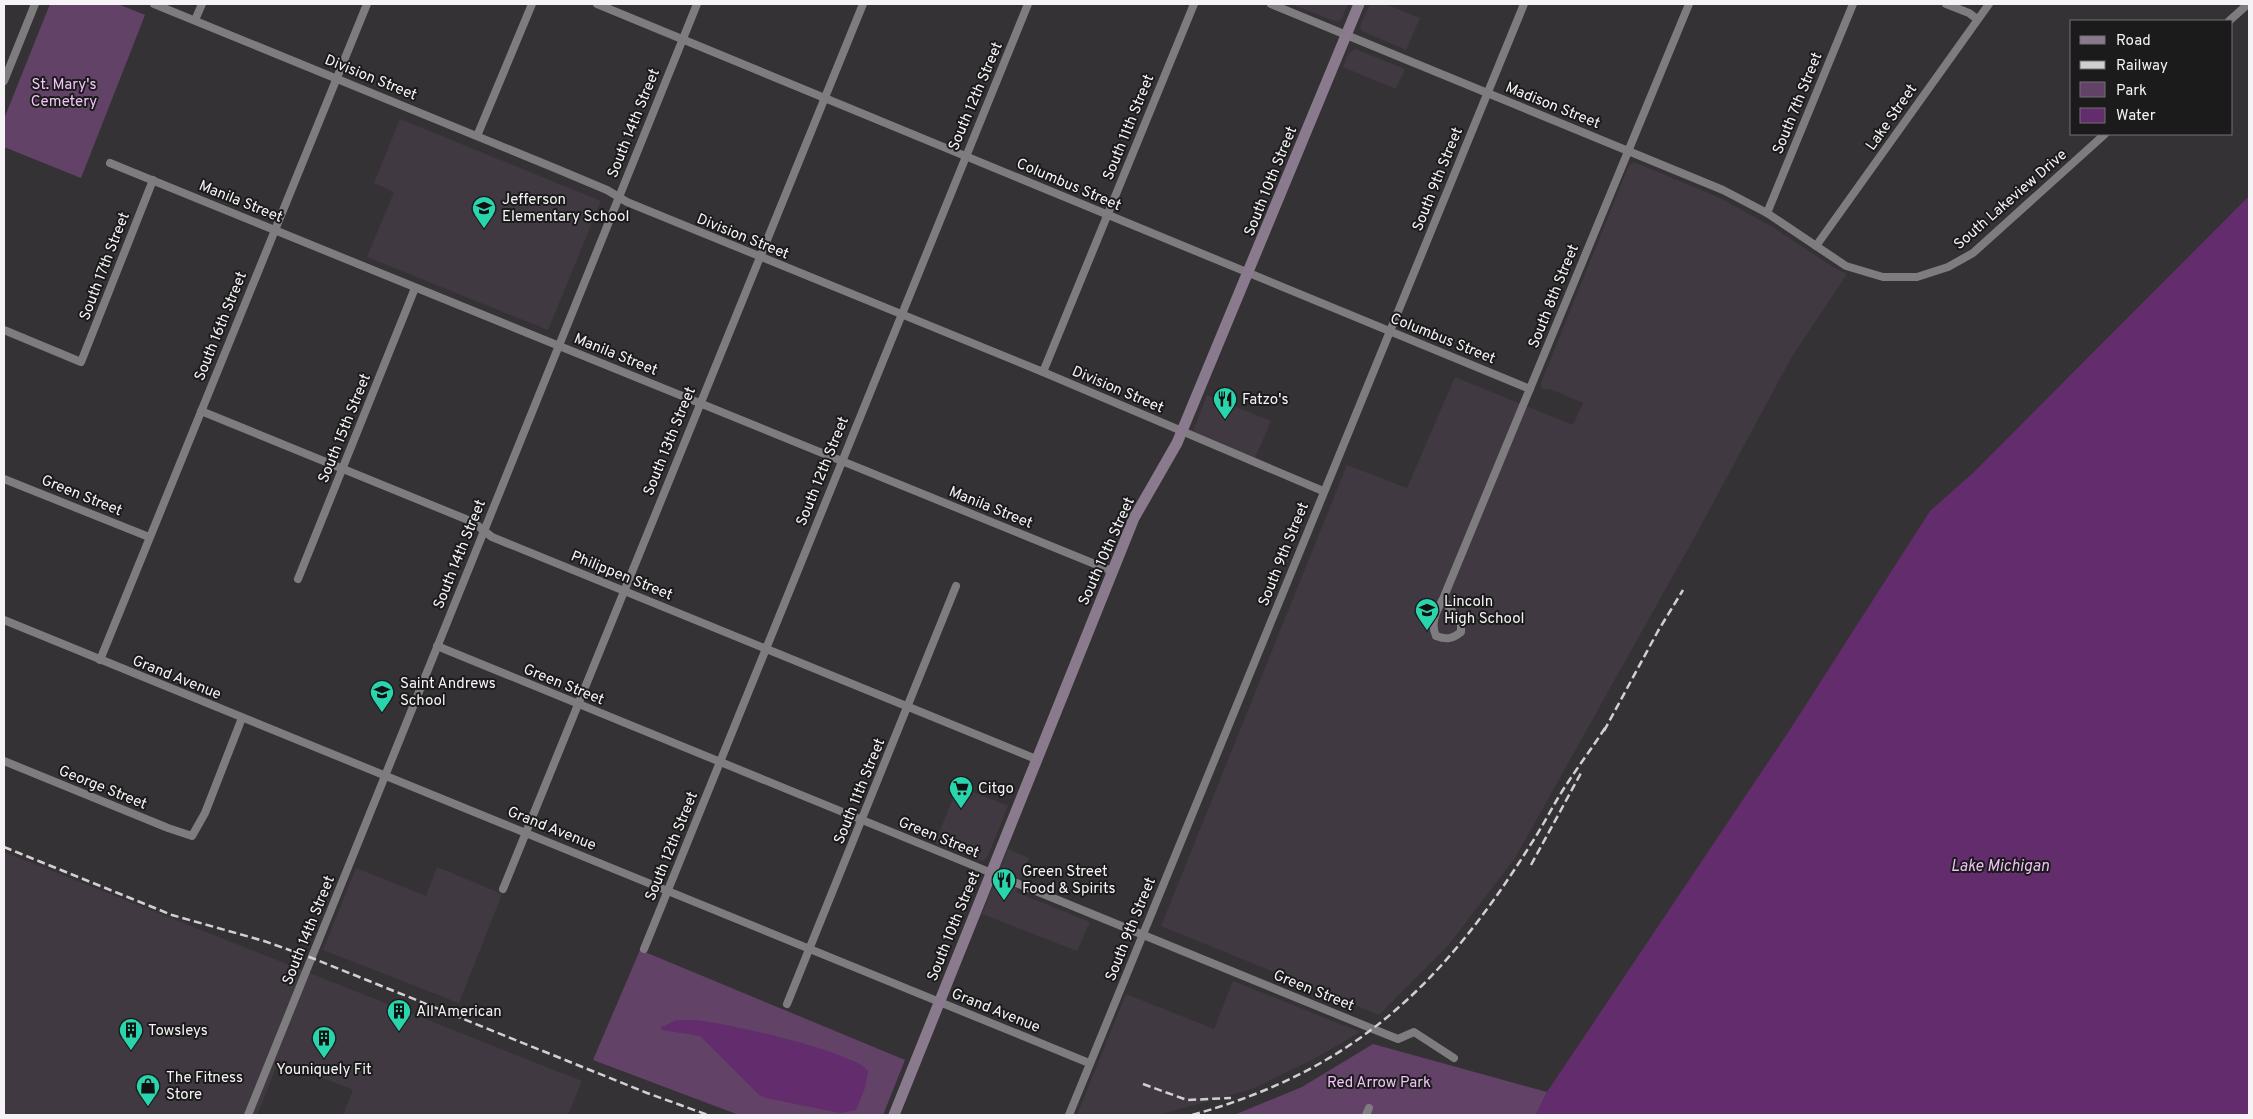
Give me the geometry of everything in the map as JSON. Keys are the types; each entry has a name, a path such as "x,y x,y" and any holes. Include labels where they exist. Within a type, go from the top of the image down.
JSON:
{"street":[{"path":"4,81 35,4"},
{"name":"Division Street","path":"154,4 607,190 627,202 1043,372 1323,491"},
{"path":"195,20 202,4"},
{"name":"South 16th Street","path":"100,660 366,4"},
{"path":"477,136 532,4"},
{"name":"Columbus Street","path":"597,4 1530,389"},
{"name":"South 14th Street","path":"248,1115 697,4"},
{"name":"South 13th Street","path":"503,889 758,257 863,4"},
{"name":"South 12th Street","path":"644,949 900,315 1028,4"},
{"name":"South 11th Street","path":"1043,372 1194,4"},
{"name":"Madison Street","path":"1272,4 1724,190 1767,213 1816,246"},
{"name":"South 10th Street","path":"894,1115 1134,518 1182,431 1359,4"},
{"name":"South 9th Street","path":"1069,1115 1524,4"},
{"name":"South 8th Street","path":"1443,599 1462,623 1460,632 1453,638 1444,640 1436,636 1432,628 1437,611 1688,4"},
{"name":"South 7th Street","path":"1767,213 1852,4"},
{"path":"1946,4 1969,13 1977,19"},
{"name":"Lake Street","path":"1816,246 1989,4"},
{"path":"2230,20 2248,4"},
{"name":"South Lakeview Drive","path":"1816,246 1846,266 1876,276 1911,277 1942,270 1973,253 2104,135"},
{"name":"Manila Street","path":"110,163 1112,571"},
{"name":"South 17th Street","path":"4,330 81,362 152,180"},
{"name":"South 15th Street","path":"298,579 415,288"},
{"name":"Philippen Street","path":"201,411 473,522 492,537 1036,759"},
{"name":"Green Street","path":"4,479 149,538"},
{"name":"South 11th Street","path":"787,1004 956,586"},
{"name":"Grand Avenue","path":"4,620 1089,1063"},
{"name":"Green Street","path":"437,646 1398,1039 1414,1032 1454,1058"},
{"name":"George Street","path":"4,761 192,836 205,813 242,718"}],"shaded area":[{"path":"1291,4 1348,4 1342,18 1339,21 1334,21"},
{"path":"1370,4 1385,4 1420,18 1406,50 1362,31 1360,26"},
{"path":"1355,49 1405,69 1396,89 1343,67 1348,54"},
{"name":"Jefferson Elementary School","path":"400,119 601,201 548,330 367,257 394,192 374,183"},
{"name":"Lincoln High School","path":"1634,162 1720,198 1774,228 1833,267 1847,274 1791,358 1698,531 1515,858 1447,947 1379,1015 1161,926 1347,465 1407,488 1455,377 1573,425 1583,403 1550,389 1544,390 1541,387 1541,383 1629,165"},
{"path":"1207,395 1271,421 1255,458 1193,431"},
{"path":"958,786 1008,806 988,856 983,861 935,843"},
{"path":"1008,849 1029,858 1016,892 1090,922 1077,951 982,914"},
{"path":"4,852 582,1081 568,1115 343,1115 353,1090 279,1060 257,1115 4,1115"},
{"path":"437,867 502,894 459,1003 323,950 356,868 426,896"},
{"path":"1233,981 1360,1032 1312,1060 1252,1089 1158,1115 1077,1115 1126,994 1214,1029"}],"green space":[{"name":"St. Mary's Cemetery","path":"50,4 118,4 145,15 81,178 4,147 4,119"},
{"path":"640,950 905,1060 883,1115 739,1115 593,1060"},
{"name":"Red Arrow Park","path":"1373,1044 1547,1092 1536,1115 1234,1115 1302,1087"}],"water":[{"name":"Lake Michigan","path":"2249,196 2249,1115 1536,1115 1547,1092 1789,731 1930,511 1974,472"},
{"path":"676,1020 710,1022 759,1032 815,1047 858,1063 868,1071 865,1088 856,1110 840,1113 759,1095 700,1036 662,1030 660,1028"}],"railway":[{"path":"1604,731 1658,631 1683,590"},
{"path":"1192,1115 1250,1096 1301,1073 1348,1046 1390,1015 1428,979 1464,939 1498,894 1607,725"},
{"path":"1531,865 1581,773"},
{"path":"4,847 172,915 264,941 312,958 647,1093 708,1115"},
{"path":"1143,1084 1187,1100 1231,1098"}],"place":[{"name":"Jefferson Elementary School","path":"484,229"},
{"name":"Fatzo's","path":"1225,420"},
{"name":"Lincoln High School","path":"1427,631"},
{"name":"Saint Andrews School","path":"382,713"},
{"name":"Citgo","path":"961,809"},
{"name":"Green Street Food & Spirits","path":"1004,901"},
{"name":"All American","path":"399,1032"},
{"name":"Towsleys","path":"131,1051"},
{"name":"Youniquely Fit","path":"324,1059"},
{"name":"The Fitness Store","path":"148,1107"}]}
